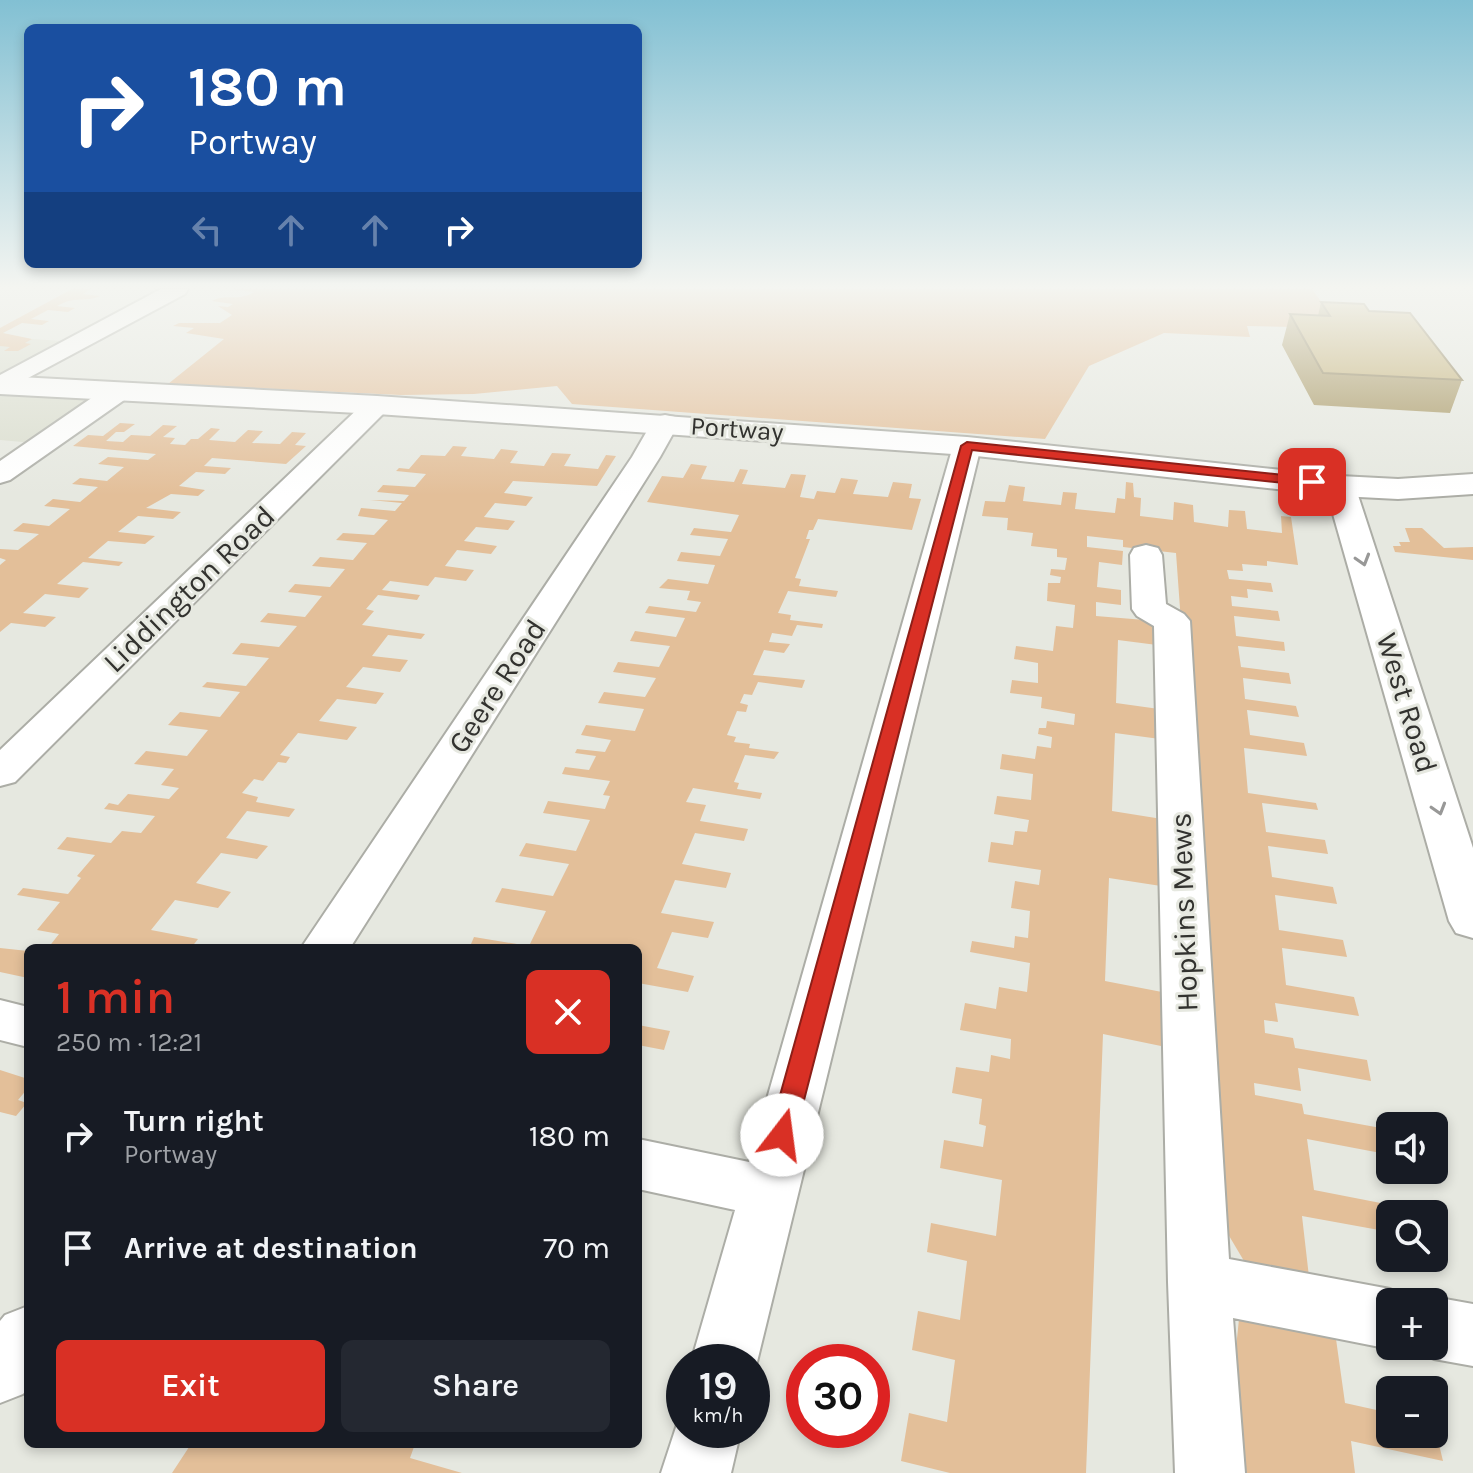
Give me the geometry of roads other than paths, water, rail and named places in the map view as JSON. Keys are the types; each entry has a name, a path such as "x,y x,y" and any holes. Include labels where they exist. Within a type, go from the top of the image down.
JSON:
{"main road":[{"name":"Portway","path":"0,385 665,423 967,446 1340,486 1398,489 1473,484"}],"street":[{"path":"0,385 50,358"},
{"path":"0,474 118,392"},
{"name":"Liddington Road","path":"0,773 377,405"},
{"name":"Geere Road","path":"328,944 646,457 665,423"},
{"path":"729,1344 967,446"},
{"name":"West Road","path":"1340,486 1473,921"},
{"name":"Hopkins Mews","path":"1146,555 1149,609 1172,621 1199,1282 1210,1473"},
{"path":"0,1020 24,1026"},
{"path":"642,1165 767,1191"},
{"path":"1199,1282 1376,1316"},
{"path":"1448,1331 1473,1335"},
{"path":"0,1371 24,1342"},
{"path":"696,1473 702,1448"}]}
